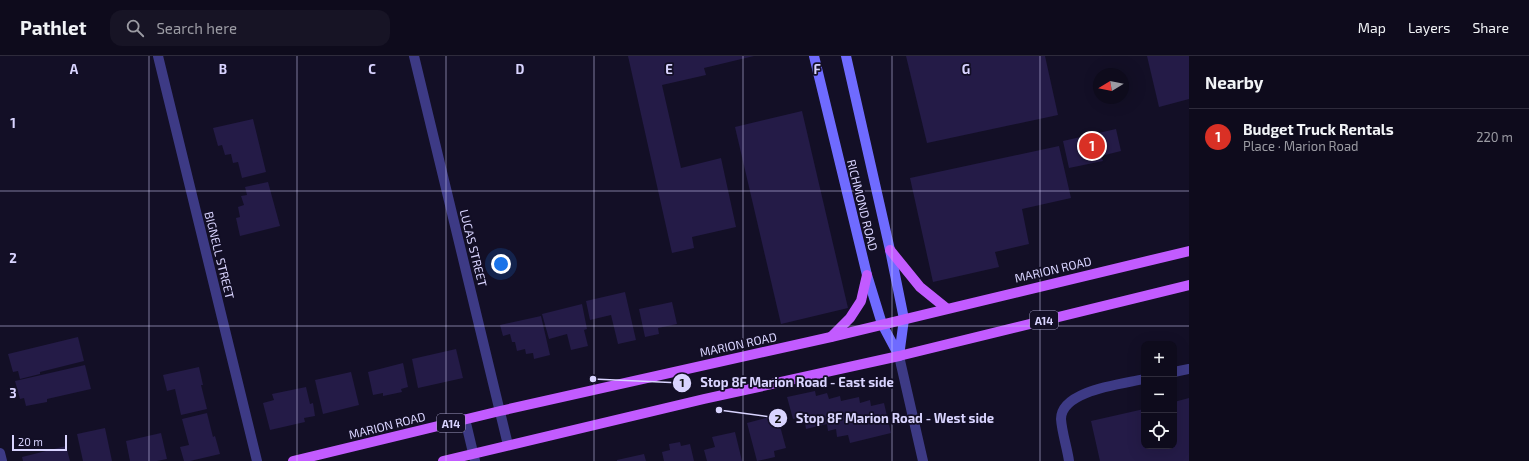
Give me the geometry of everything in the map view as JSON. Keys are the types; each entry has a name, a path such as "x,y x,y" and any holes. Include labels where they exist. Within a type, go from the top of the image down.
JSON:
{"main road":[{"name":"RICHMOND ROAD","path":"814,56 867,275 882,324 899,356"},
{"name":"RICHMOND ROAD","path":"846,56 904,319 899,356"},
{"path":"890,250 920,287 946,308"},
{"name":"MARION ROAD","path":"293,461 465,419 831,337 946,308 1189,251"},
{"path":"831,337 850,318 861,301 867,275"},
{"name":"A14","path":"443,461 474,457 508,445 704,398 899,356 1189,285"}],"street":[{"name":"BIGNELL STREET","path":"158,56 257,461"},
{"name":"LUCAS STREET","path":"414,56 508,445"},
{"name":"RICHMOND ROAD","path":"899,356 923,461"},
{"path":"1177,371 1189,369"},
{"path":"1069,461 1061,418 1066,404 1084,393 1141,380"},
{"path":"465,419 474,457"},
{"path":"0,453 2,461"}],"building":[{"path":"628,56 754,56 704,68 706,75 662,85 681,168 721,158 736,227 692,237 694,248 672,253"},
{"path":"906,56 1045,56 1058,115 927,143"},
{"path":"1147,56 1189,56 1189,99 1159,107"},
{"path":"802,111 848,308 781,324 735,127"},
{"path":"253,119 266,172 242,178 238,162 233,163 231,154 225,155 222,145 218,146 213,128"},
{"path":"1116,129 1121,151 1101,156 1103,161 1069,168 1063,141"},
{"path":"1059,146 1071,198 1022,209 1029,244 995,252 999,267 933,282 910,178"},
{"path":"268,182 280,226 240,236 236,218 240,217 238,207 244,205 241,196 247,195 245,187"},
{"path":"625,292 636,340 618,344 611,315 590,320 586,301"},
{"path":"672,302 677,324 658,328 659,334 645,337 639,309"},
{"path":"582,304 587,329 584,330 588,346 571,350 567,334 549,339 542,314"},
{"path":"541,316 550,355 534,359 533,353 526,354 525,349 517,351 515,342 512,342 510,334 503,336 500,325"},
{"path":"78,337 84,361 40,372 40,374 20,379 18,371 13,372 8,354"},
{"path":"456,349 463,378 418,388 412,359"},
{"path":"403,363 408,387 401,389 402,392 383,396 383,393 373,395 368,372"},
{"path":"85,365 91,389 47,399 47,402 26,406 24,398 20,399 15,381"},
{"path":"199,367 203,385 201,385 207,409 181,415 175,389 167,391 163,375"},
{"path":"351,372 359,405 323,414 315,380"},
{"path":"306,387 310,404 313,403 315,416 304,418 305,422 270,430 263,403 274,400 272,394"},
{"path":"815,391 816,396 827,393 829,399 840,396 841,401 859,397 860,403 870,400 871,406 884,403 891,433 850,443 848,435 837,437 836,429 828,431 827,424 806,429 804,417 793,419 787,397"},
{"path":"1189,398 1189,461 1100,461 1091,421 1141,410 1141,449 1177,449 1177,401"},
{"path":"207,413 213,437 215,436 220,454 184,461 180,447 189,445 182,419"},
{"path":"777,415 786,448 774,451 775,457 757,461 747,423"},
{"path":"105,428 112,461 83,461 77,434"},
{"path":"735,432 742,461 707,461 704,450 715,447 712,437"},
{"path":"161,433 167,459 157,461 130,461 126,441"},
{"path":"680,442 681,446 690,444 694,461 664,461 662,452 670,450 669,444"},
{"path":"66,446 70,461 23,461 22,457"},
{"path":"644,454 646,461 617,461 617,460"}],"place":[{"name":"Budget Truck Rentals","path":"1092,146"},
{"name":"Stop 8F Marion Road - East side","path":"593,379"},
{"name":"Stop 8F Marion Road - West side","path":"719,410"}]}
